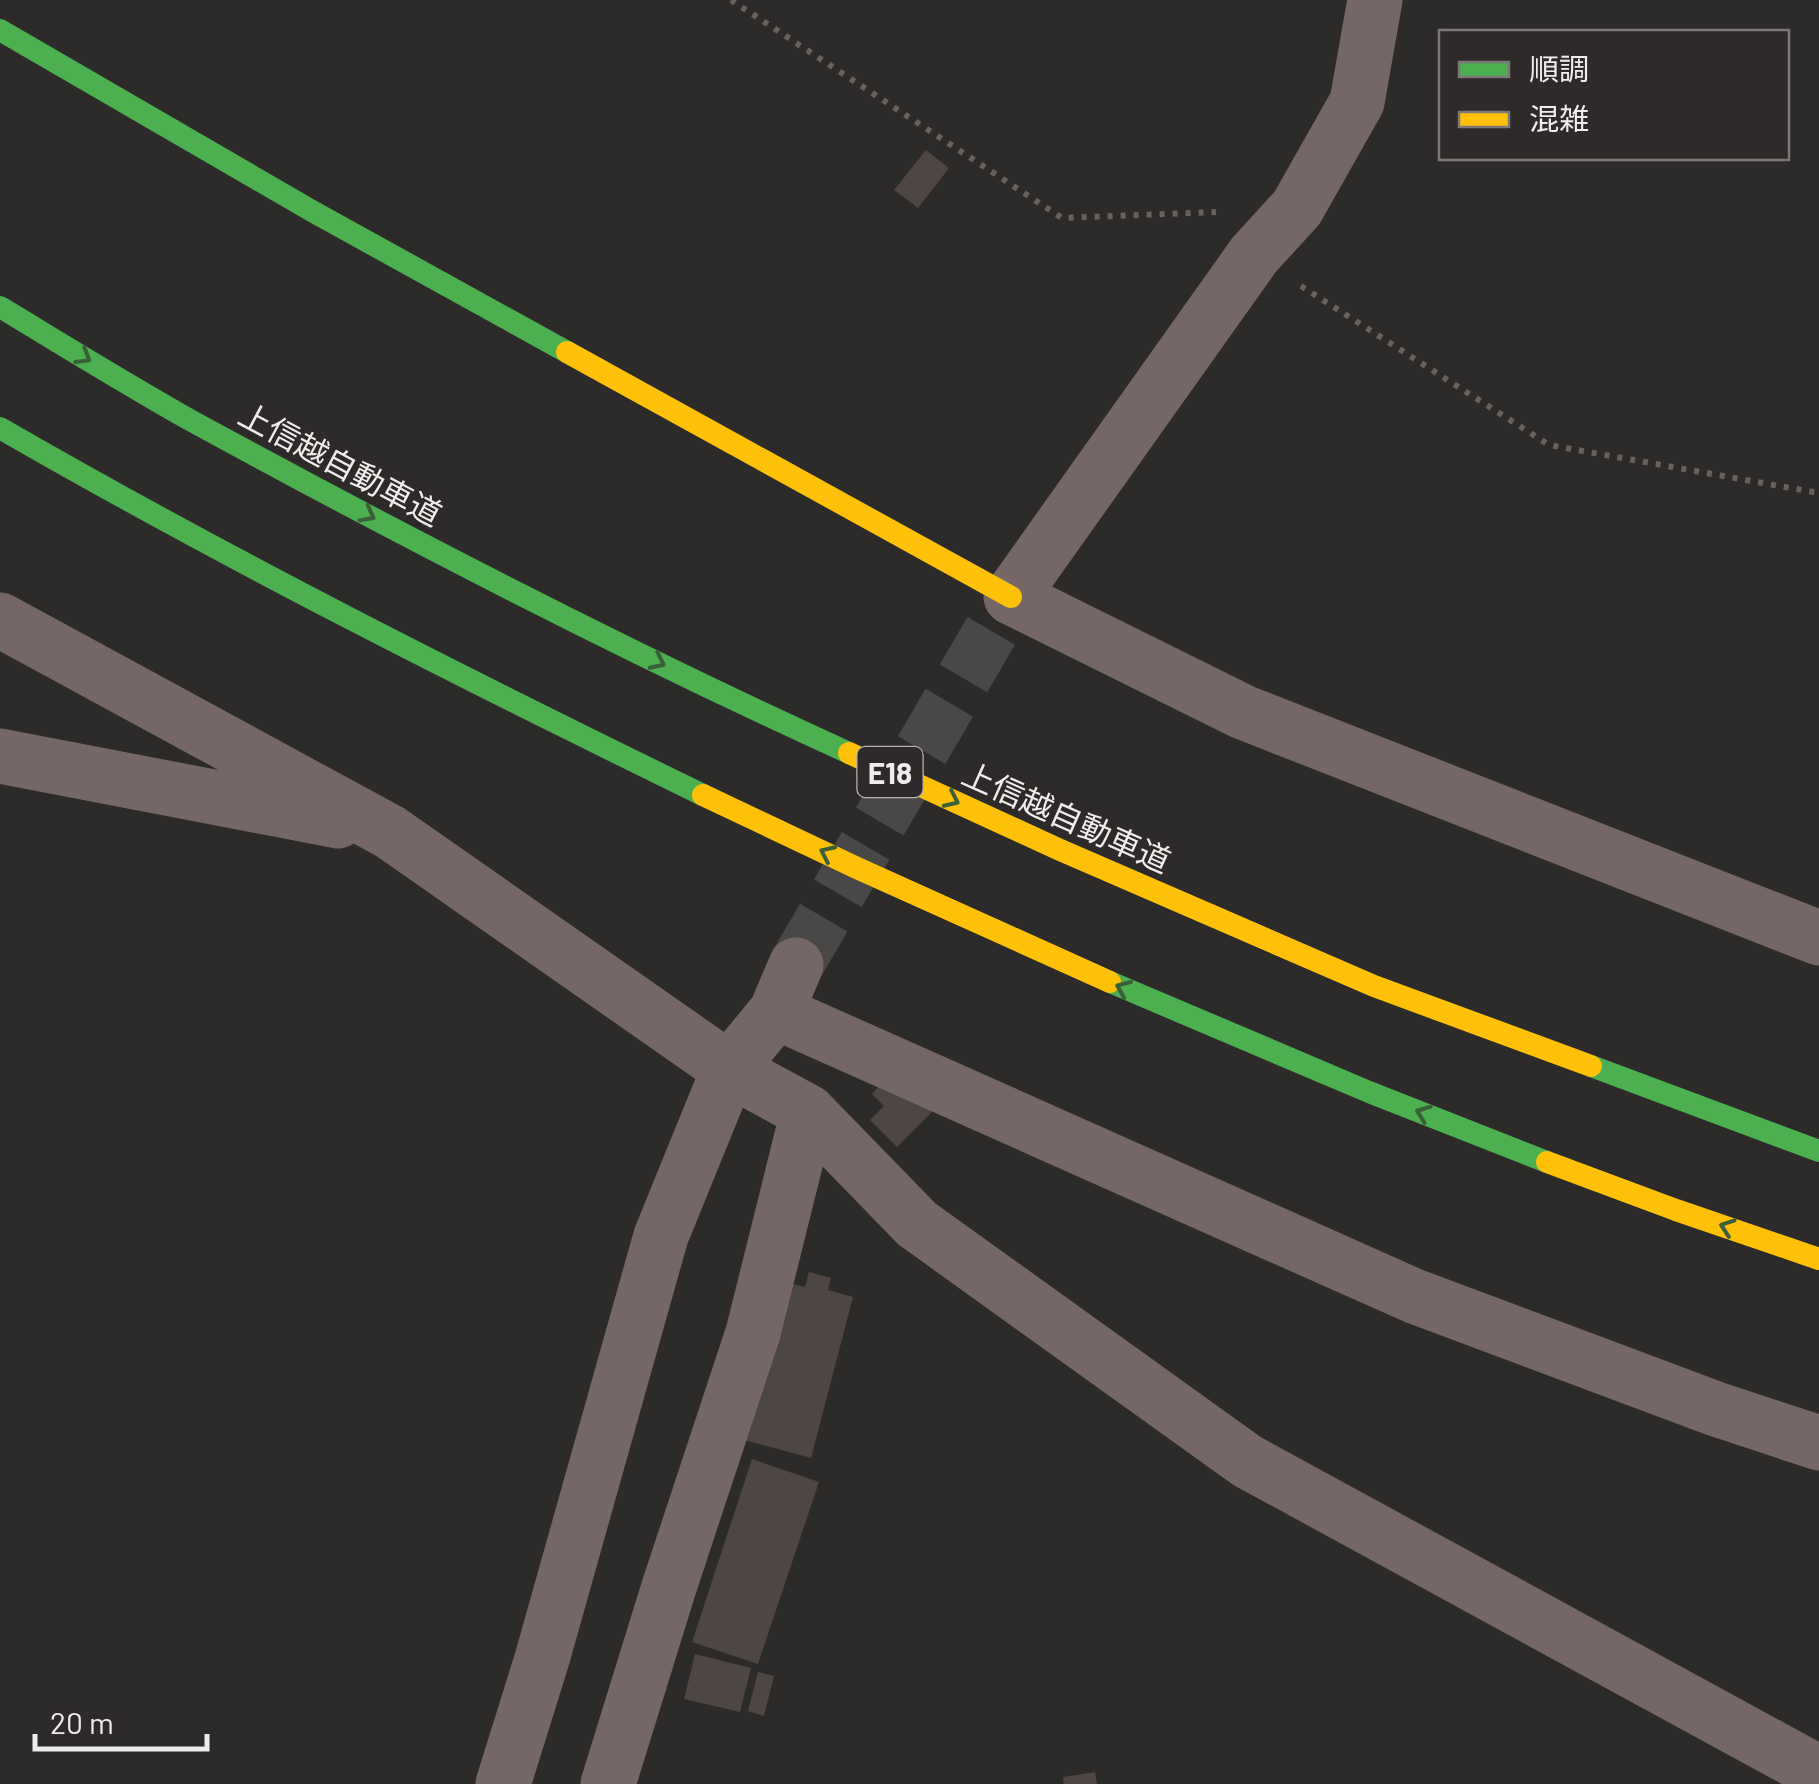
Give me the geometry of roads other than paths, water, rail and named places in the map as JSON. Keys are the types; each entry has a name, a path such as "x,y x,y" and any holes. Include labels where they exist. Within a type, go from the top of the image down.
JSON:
{"main road":[{"path":"0,30 312,211 1012,598"},
{"name":"上信越自動車道","path":"0,307 187,418 414,539 752,709 1058,849 1374,986 1819,1151"},
{"path":"0,428 121,499 407,649 1014,941 1323,1074 1631,1194 1819,1260"}],"street":[{"path":"1376,0 1357,102 1297,208 1254,255 1012,598 1243,712 1819,938"},
{"path":"0,620 390,832 729,1069 808,1112 917,1224 1248,1462 1819,1773"},
{"path":"0,756 390,832"},
{"path":"503,1784 662,1236 729,1069 786,989 1414,1296 1716,1409 1819,1443"},
{"path":"608,1784 752,1333 808,1112"}],"tunnel":[{"path":"796,965 1011,597"}]}
